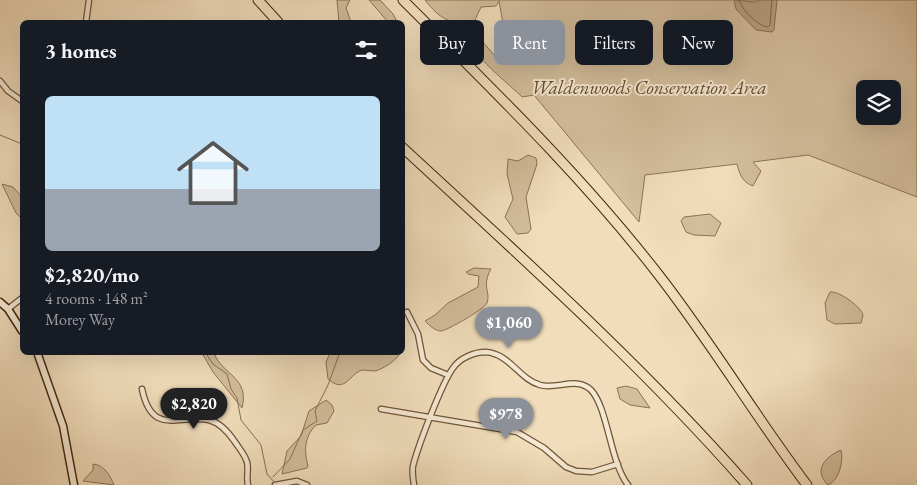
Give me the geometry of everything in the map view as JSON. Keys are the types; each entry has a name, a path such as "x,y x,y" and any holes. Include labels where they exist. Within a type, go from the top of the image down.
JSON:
{"highway":[{"path":"258,0 276,20"},
{"path":"403,0 547,143 606,210 659,276 807,485"},
{"path":"405,149 623,353 709,441 748,485"}],"main road":[{"path":"0,302 8,309 20,328"},
{"path":"38,355 63,426 72,463 74,485"}],"street":[{"path":"86,20 89,0"},
{"path":"0,81 8,91 20,100"},
{"path":"8,309 20,300"},
{"path":"407,312 418,334 423,360 431,368 448,376"},
{"path":"414,485 413,466 452,368 463,358 486,352 505,358 533,382 541,386 573,384 586,387 593,393 618,464 628,485"},
{"path":"142,389 147,406 164,420 209,420 223,427 247,460 248,485"},
{"path":"381,409 523,434 566,467 576,471 592,472 618,464"},
{"path":"277,484 297,480 307,485"}],"green space":[{"path":"337,0 350,0 346,8 350,20 339,20"},
{"path":"369,0 380,0 396,20 386,20"},
{"name":"Waldenwoods Conservation Area","path":"425,0 917,0 917,197 808,155 753,162 761,171 753,186 742,177 737,164 645,175 639,222 534,95 522,97 484,61 484,44 494,55 494,65 565,65 565,20 502,20 499,1 496,6 481,7 475,20 449,20 436,12"},
{"path":"528,155 536,158 537,164 526,197 531,229 528,233 517,234 505,217 513,199 507,174 508,159 518,161"},
{"path":"2,184 13,187 20,195 20,217 16,213"},
{"path":"710,214 721,223 715,236 694,235 686,232 681,221 684,217"},
{"path":"474,268 491,269 486,285 488,299 485,306 444,330 439,331 432,328 425,321 448,303 478,287 479,276 466,272"},
{"path":"830,292 839,294 858,308 863,315 861,323 835,324 827,320 825,303"},
{"path":"203,355 215,355 223,367 239,383 242,389 242,408 213,372"},
{"path":"329,355 399,355 382,368 375,371 363,370 355,374 344,384 339,385 328,379 326,362"},
{"path":"626,386 637,389 650,408 630,405 620,399 617,388"},
{"path":"326,400 332,405 334,411 327,423 316,425 309,434 306,444 307,468 282,474 287,451 301,436 309,411"},
{"path":"841,450 840,470 832,483 828,485 821,474 821,469 830,456"},
{"path":"93,464 100,466 106,471 114,485 83,481 93,470"}],"water":[{"path":"734,0 755,2 760,0 777,0 774,30 772,32 756,30 736,9"}],"waterway":[{"path":"0,135 20,143"},
{"path":"207,355 213,364 227,374 231,389 237,398 241,420 261,445 267,474 275,483"},
{"path":"273,477 290,459 303,430 317,421 315,411 328,385 339,355"}]}
